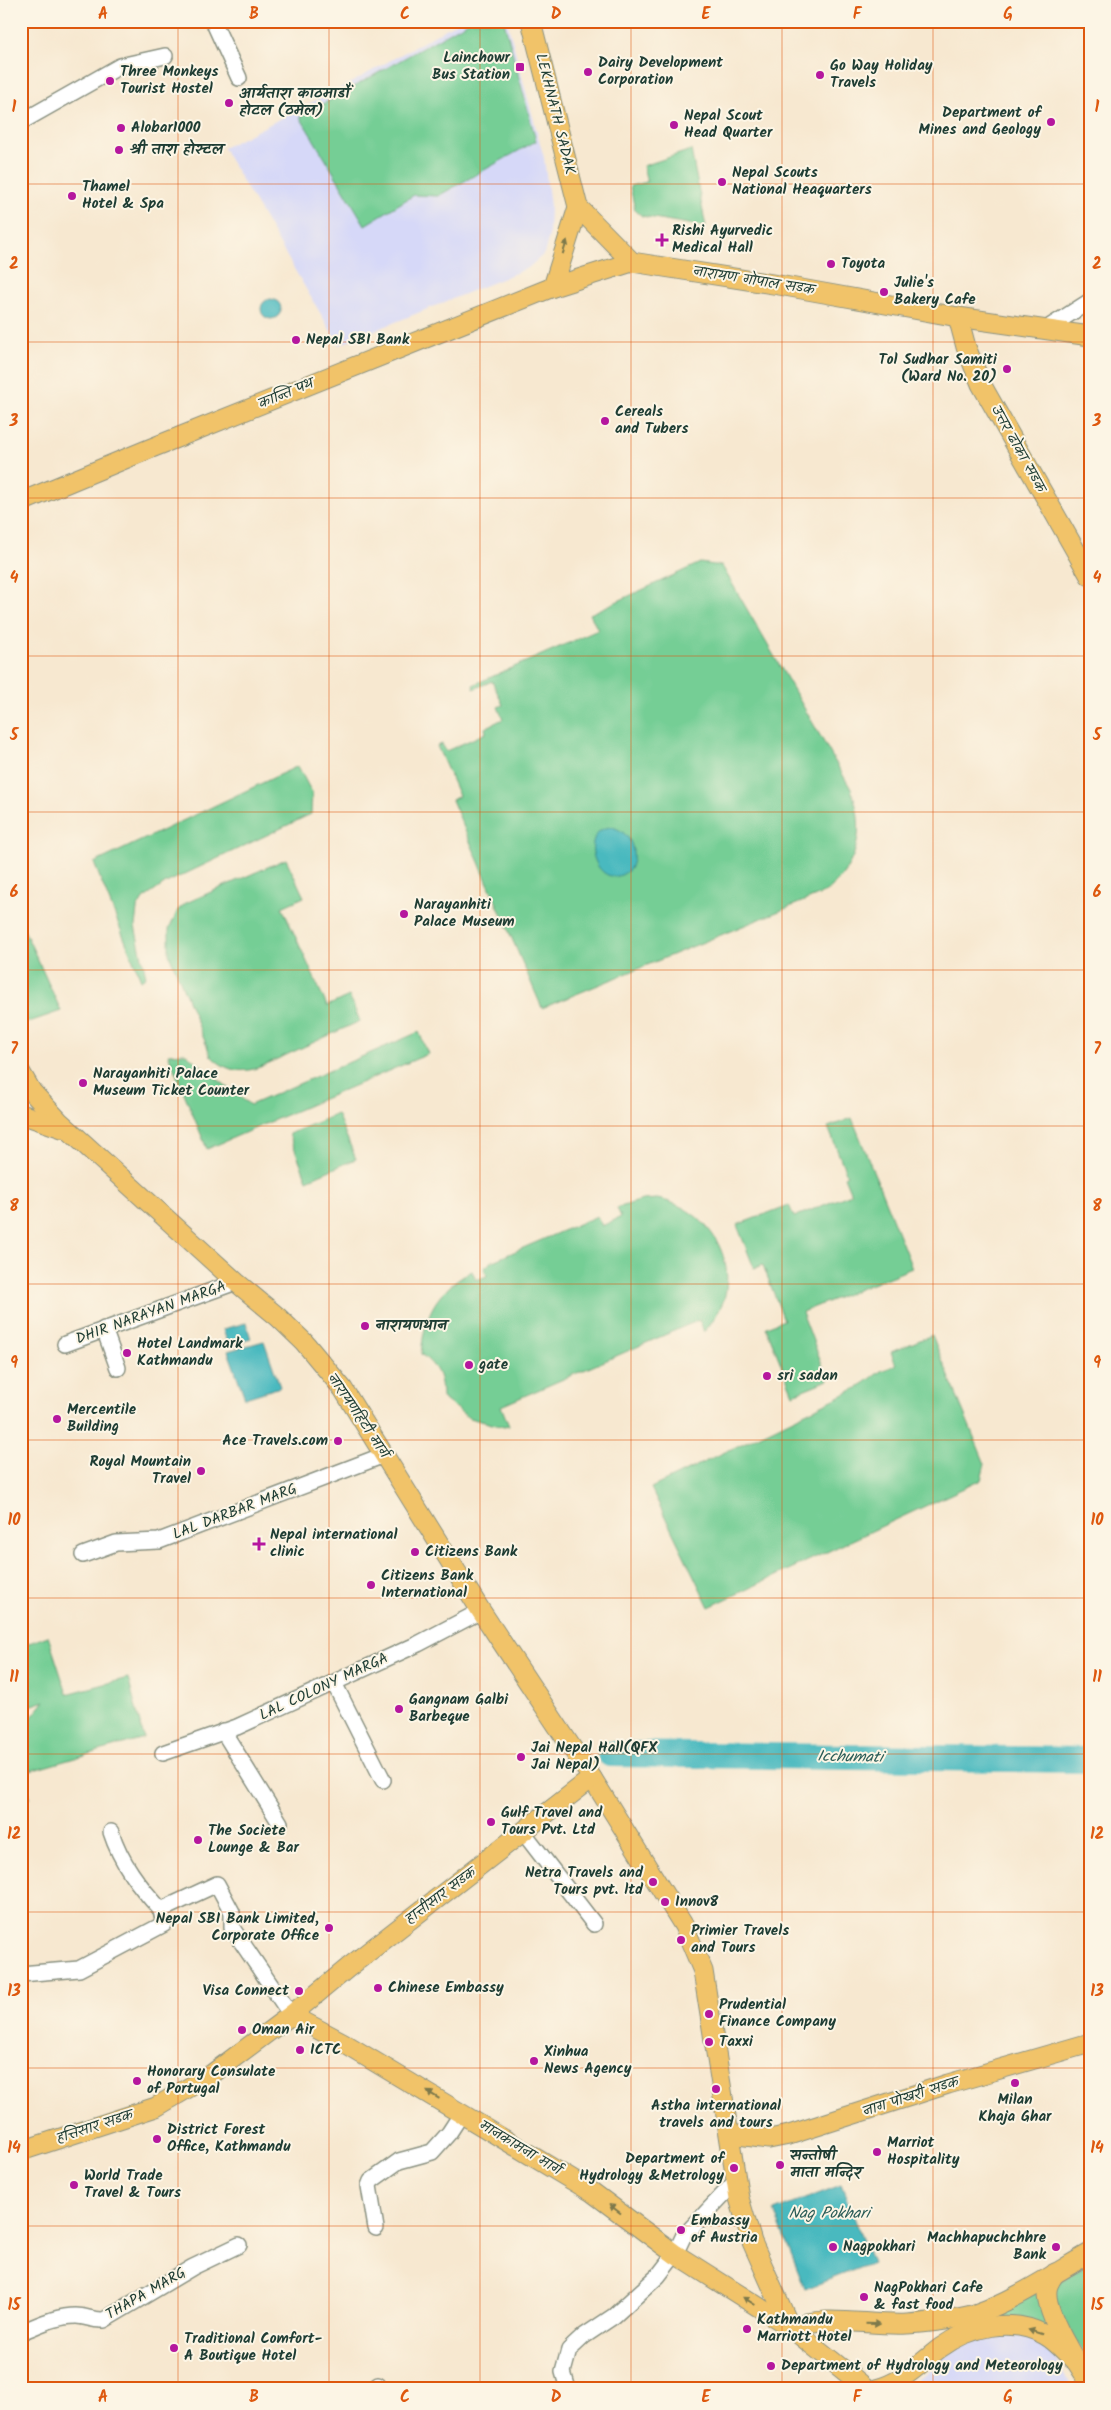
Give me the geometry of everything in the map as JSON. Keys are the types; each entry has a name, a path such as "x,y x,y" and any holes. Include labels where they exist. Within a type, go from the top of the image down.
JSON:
{"main road":[{"name":"LEKHNATH SADAK","path":"531,21 578,207"},
{"path":"553,287 578,207 632,262"},
{"name":"नारायण गोपाल सडक","path":"553,287 632,262 779,285 958,317 1090,336"},
{"name":"कान्ति पथ","path":"21,502 158,445 553,287"},
{"name":"उत्तर ढोका सडक","path":"958,317 966,347 981,384 1090,576"},
{"name":"नारायणहिटी मार्ग","path":"21,1073 27,1095 236,1282 278,1316 304,1342 343,1389 481,1611 592,1778 684,1926 703,1971 739,2198 752,2242 790,2327"},
{"path":"21,1114 38,1118 70,1132"},
{"name":"हात्तीसार सडक","path":"291,2015 349,1967 524,1833 592,1778"},
{"name":"मानकामना मार्ग","path":"291,2015 342,2042 592,2192 675,2254 790,2327 871,2388"},
{"name":"हत्तिसार सडक","path":"21,2152 166,2102 212,2074 291,2015"},
{"name":"नाग पोखरी सडक","path":"730,2134 769,2139 789,2135 948,2084 1090,2043"},
{"path":"871,2388 901,2380 941,2348 974,2314 1004,2302 1090,2253"},
{"path":"1055,2273 1048,2285 1048,2302 1074,2360 1090,2382"},
{"path":"790,2327 809,2321 1003,2325 1034,2330 1045,2335 1074,2360"}],"street":[{"path":"212,21 239,78"},
{"path":"21,122 120,66 165,56"},
{"path":"1046,329 1090,301"},
{"name":"DHIR NARAYAN MARGA","path":"65,1344 104,1328 236,1282"},
{"path":"104,1328 118,1368"},
{"name":"LAL DARBAR MARG","path":"83,1555 116,1543 159,1541 384,1455"},
{"name":"LAL COLONY MARGA","path":"163,1753 237,1727 334,1683 481,1611"},
{"path":"334,1683 383,1780"},
{"path":"223,1732 280,1823"},
{"path":"21,1974 78,1969 164,1924 161,1910 137,1884 116,1849 111,1832"},
{"path":"524,1833 594,1924"},
{"path":"161,1910 216,1884 232,1912 232,1928 291,2015"},
{"path":"376,2228 370,2186 371,2180 399,2161 432,2152 449,2133 462,2113"},
{"path":"568,2389 563,2372 569,2350 584,2336 614,2316 648,2286 675,2254 683,2236 736,2180"},
{"name":"THAPA MARG","path":"21,2332 61,2316 79,2316 94,2321 104,2320 179,2275 239,2245"}],"shaded area":[{"path":"460,21 507,21 544,158 550,206 549,236 544,254 528,268 339,345 223,148 356,80"},
{"path":"988,2332 1021,2334 1038,2343 1057,2360 1071,2389 922,2389 917,2379 959,2345"}],"green space":[{"path":"470,21 504,21 536,141 438,196 414,195 365,225 300,117"},
{"path":"691,150 706,227 642,216 635,210 630,186 647,182 643,166"},
{"path":"700,563 722,566 851,789 858,818 858,832 852,858 846,870 826,892 542,1008 452,800 459,796 437,746 442,744 446,751 486,733 485,728 503,719 498,707 503,705 492,681 474,689 473,685 598,630 590,614"},
{"path":"298,766 312,793 311,814 166,883 143,899 137,909 135,926 146,976 141,980 94,863"},
{"path":"286,859 304,897 282,907 327,1006 349,996 360,1021 260,1067 240,1071 234,1070 222,1065 211,1056 169,954 169,929 178,910 186,903"},
{"path":"21,923 61,1011 23,1024 21,1019"},
{"path":"419,1032 428,1054 207,1149 168,1054 185,1053 250,1105"},
{"path":"337,1114 356,1159 307,1180 289,1134"},
{"path":"852,1118 912,1268 802,1312 828,1380 793,1394 766,1327 784,1320 763,1265 754,1268 737,1225 789,1205 794,1217 851,1194 844,1177 847,1175 828,1127"},
{"path":"657,1199 673,1203 701,1221 712,1234 720,1249 727,1281 724,1299 716,1316 704,1332 699,1320 501,1406 509,1426 504,1427 469,1418 442,1398 438,1373 421,1354 425,1327 429,1315 434,1305 449,1287 472,1271 476,1280 487,1276 484,1268 493,1261 597,1216 602,1226 621,1217 617,1208 642,1200"},
{"path":"932,1335 985,1464 981,1480 709,1607 651,1488 859,1387 881,1371 896,1365 891,1352"},
{"path":"48,1636 67,1694 128,1678 144,1738 23,1773 30,1797 21,1800 21,1730 45,1701 21,1709 21,1646"},
{"path":"1090,2262 1090,2362 1062,2323 1053,2286"},
{"path":"1038,2292 1061,2341 977,2322"}],"water":[{"path":"271,299 278,302 281,309 278,316 271,319 264,316 261,309 264,302"},
{"path":"612,827 624,833 633,850 630,869 618,876 608,875 600,869 595,860 593,849 594,838 601,830"},
{"path":"246,1323 251,1339 228,1345 223,1329"},
{"path":"264,1341 280,1387 245,1398 228,1351"},
{"name":"Nag Pokhari","path":"841,2185 872,2263 805,2289 774,2211"}],"waterway":[{"name":"Icchumati","path":"610,1754 1090,1760"}],"place":[{"name":"Lainchowr Bus Station","path":"520,67"},
{"name":"Dairy Development Corporation","path":"588,72"},
{"name":"Go Way Holiday Travels","path":"820,75"},
{"name":"Three Monkeys Tourist Hostel","path":"110,81"},
{"name":"आर्यतारा काठमाडौं होटल (ठमेल)","path":"229,103"},
{"name":"Department of Mines and Geology","path":"1051,122"},
{"name":"Nepal Scout Head Quarter","path":"674,125"},
{"name":"Alobar1000","path":"121,128"},
{"name":"श्री तारा होस्टल","path":"119,150"},
{"name":"Nepal Scouts National Heaquarters","path":"722,182"},
{"name":"Thamel Hotel & Spa","path":"72,196"},
{"name":"Rishi Ayurvedic Medical Hall","path":"662,240"},
{"name":"Toyota","path":"831,264"},
{"name":"Julie's Bakery Cafe","path":"884,292"},
{"name":"Nepal SBI Bank","path":"296,340"},
{"name":"Tol Sudhar Samiti (Ward No. 20)","path":"1007,369"},
{"name":"Cereals and Tubers","path":"605,421"},
{"name":"Narayanhiti Palace Museum","path":"404,914"},
{"name":"Narayanhiti Palace Museum Ticket Counter","path":"83,1083"},
{"name":"नारायणथान","path":"365,1326"},
{"name":"Hotel Landmark Kathmandu","path":"127,1353"},
{"name":"gate","path":"469,1365"},
{"name":"sri sadan","path":"767,1376"},
{"name":"Mercentile Building","path":"57,1419"},
{"name":"Ace Travels.com","path":"338,1441"},
{"name":"Royal Mountain Travel","path":"201,1471"},
{"name":"Nepal international clinic","path":"259,1544"},
{"name":"Citizens Bank","path":"415,1552"},
{"name":"Citizens Bank International","path":"371,1585"},
{"name":"Gangnam Galbi Barbeque","path":"399,1709"},
{"name":"Jai Nepal Hall(QFX Jai Nepal)","path":"521,1757"},
{"name":"Gulf Travel and Tours Pvt. Ltd","path":"491,1822"},
{"name":"The Societe Lounge & Bar","path":"198,1840"},
{"name":"Netra Travels and Tours pvt. ltd","path":"653,1882"},
{"name":"Innov8","path":"665,1902"},
{"name":"Nepal SBI Bank Limited, Corporate Office","path":"329,1928"},
{"name":"Primier Travels and Tours","path":"681,1940"},
{"name":"Chinese Embassy","path":"378,1988"},
{"name":"Visa Connect","path":"299,1991"},
{"name":"Prudential Finance Company","path":"709,2014"},
{"name":"Oman Air","path":"242,2030"},
{"name":"Taxxi","path":"709,2042"},
{"name":"ICTC","path":"300,2050"},
{"name":"Xinhua News Agency","path":"534,2061"},
{"name":"Honorary Consulate of Portugal","path":"137,2081"},
{"name":"Milan Khaja Ghar","path":"1015,2083"},
{"name":"Astha international travels and tours","path":"716,2089"},
{"name":"District Forest Office, Kathmandu","path":"157,2139"},
{"name":"Marriot Hospitality","path":"877,2152"},
{"name":"सन्तोषी माता मन्दिर","path":"780,2165"},
{"name":"Department of Hydrology &Metrology","path":"734,2168"},
{"name":"World Trade Travel & Tours","path":"74,2185"},
{"name":"Embassy of Austria","path":"681,2230"},
{"name":"Nagpokhari","path":"833,2247"},
{"name":"Machhapuchchhre Bank","path":"1056,2247"},
{"name":"NagPokhari Cafe & fast food","path":"864,2297"},
{"name":"Kathmandu Marriott Hotel","path":"747,2329"},
{"name":"Traditional Comfort- A Boutique Hotel","path":"174,2348"},
{"name":"Department of Hydrology and Meteorology","path":"771,2366"}]}
